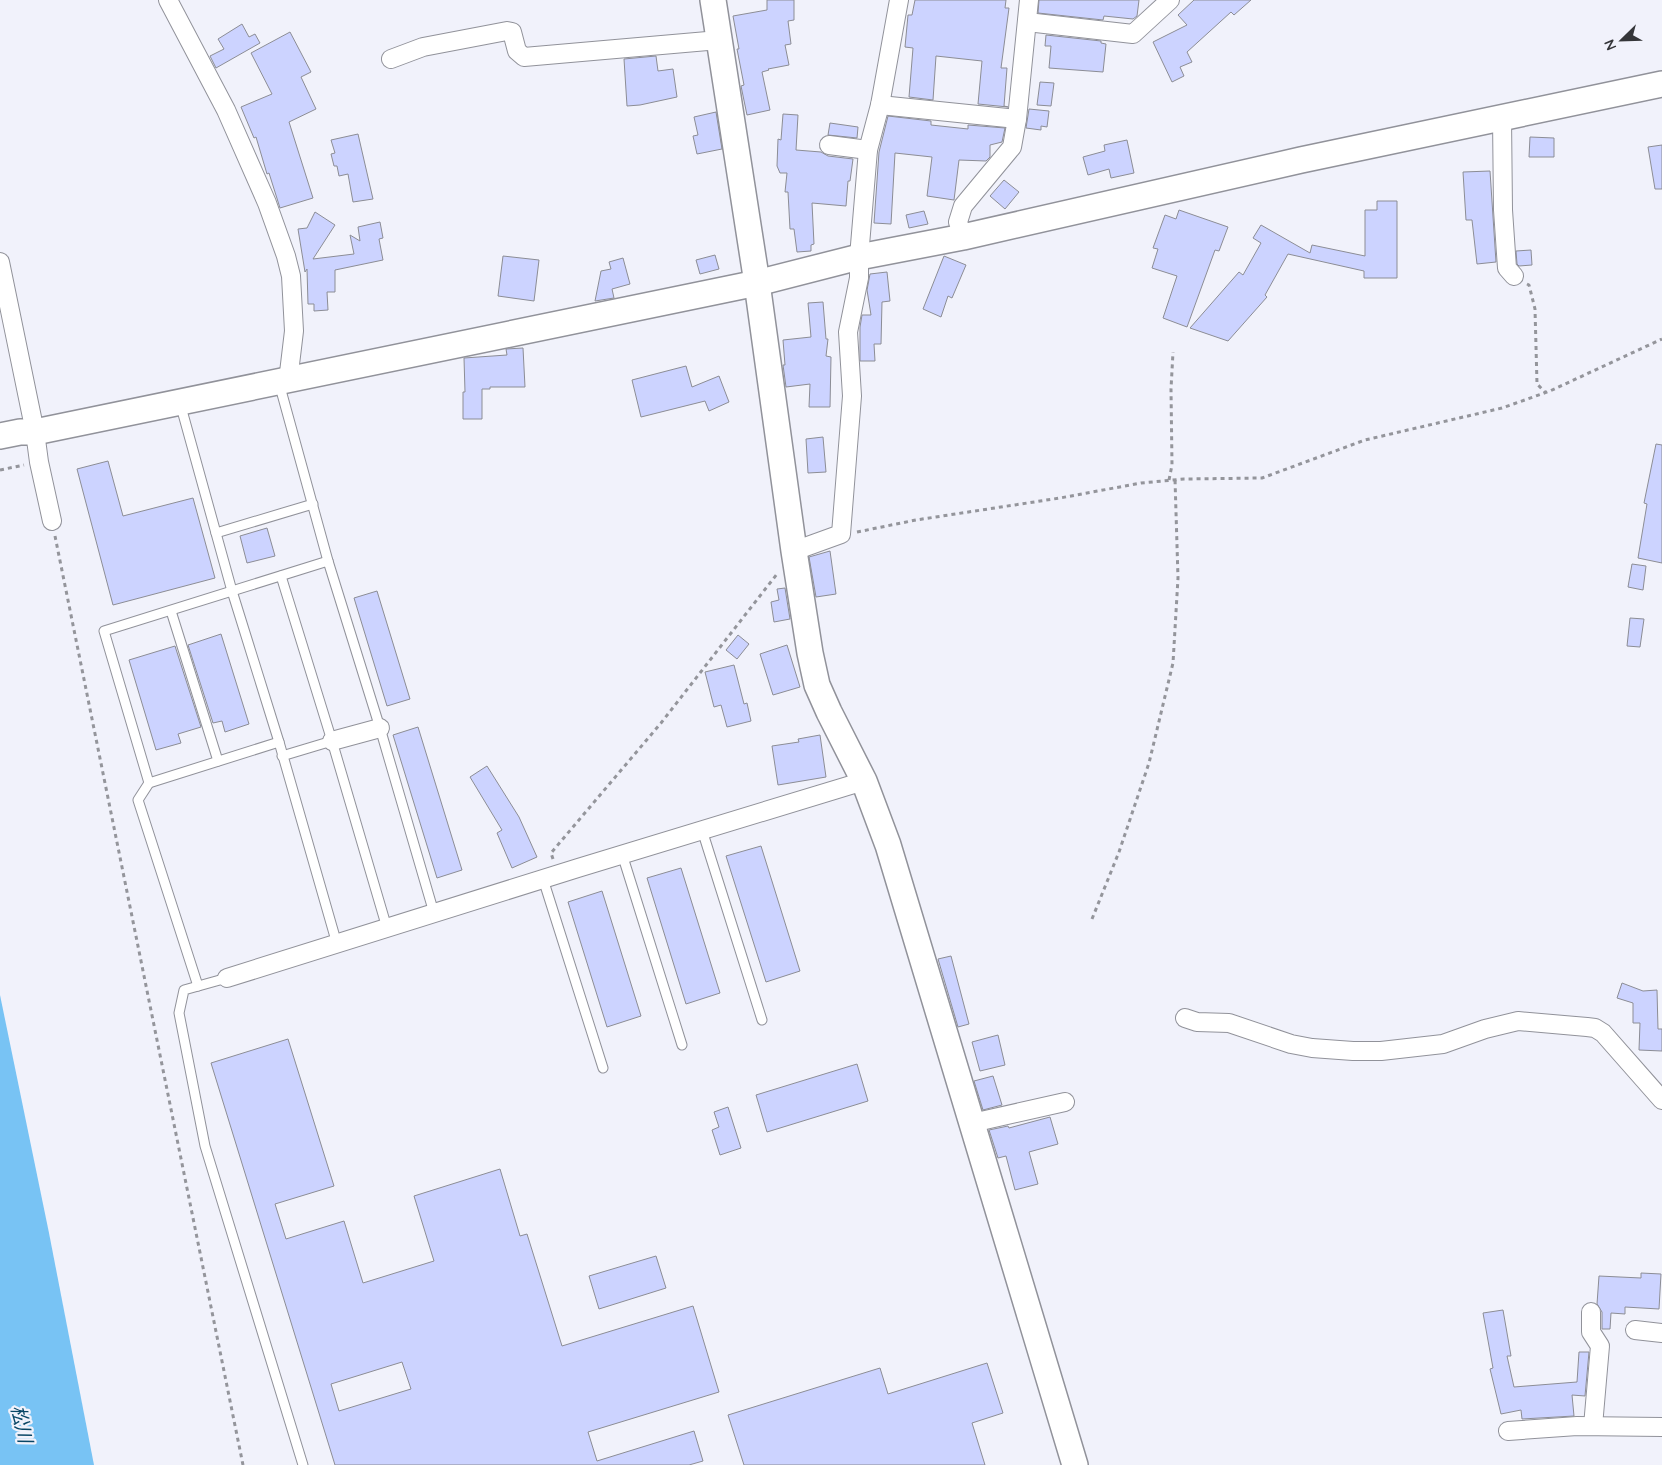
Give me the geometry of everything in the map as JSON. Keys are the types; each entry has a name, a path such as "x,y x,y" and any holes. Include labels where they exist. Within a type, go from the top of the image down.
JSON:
{"street":[{"path":"168,0 230,118 267,203 286,256 291,276 294,331 283,382"},
{"path":"713,0 757,283 795,557 817,685 864,781 888,845 1075,1465"},
{"path":"795,557 840,534 852,396 848,332 859,278 868,150 880,105 899,0"},
{"path":"963,237 958,222 963,206 1012,147 1017,119 1029,0"},
{"path":"1028,22 1133,34 1170,0"},
{"path":"391,59 423,47 508,31 512,32 518,51 524,57 719,40"},
{"path":"18,433 283,382 757,283 859,257 963,237 1291,162 1662,84"},
{"path":"880,105 1017,119"},
{"path":"1502,118 1503,210 1507,268 1514,276"},
{"path":"829,144 868,150"},
{"path":"0,262 18,433 39,462 52,521"},
{"path":"332,741 380,728"},
{"path":"227,978 622,854 864,781"},
{"path":"1185,1018 1197,1022 1229,1023 1291,1044 1312,1048 1381,1051 1443,1044 1486,1029 1518,1021 1595,1028 1603,1033 1662,1100"},
{"path":"972,1123 1065,1102"},
{"path":"1591,1312 1591,1332 1600,1346 1592,1426"},
{"path":"1635,1330 1662,1333"},
{"path":"1508,1431 1592,1426 1662,1427"}],"lane":[{"path":"283,382 328,561 380,728 434,913"},
{"path":"180,402 232,591 337,944"},
{"path":"216,533 313,504"},
{"path":"148,783 104,631 328,561"},
{"path":"281,576 387,928"},
{"path":"171,611 218,761"},
{"path":"282,756 332,741"},
{"path":"198,986 138,800 148,783 278,742"},
{"path":"702,830 762,1020"},
{"path":"622,854 682,1045"},
{"path":"551,876 603,1068"},
{"path":"227,978 184,990 179,1013 205,1146 303,1465"}],"path":[{"path":"1514,276 1529,285 1535,309 1537,384 1546,392"},
{"path":"840,534 1141,483 1175,479 1262,478 1365,440 1502,408 1546,392 1662,339"},
{"path":"1169,480 1172,465 1171,388 1173,352"},
{"path":"0,470 29,464"},
{"path":"1092,919 1119,852 1149,763 1174,664 1178,578 1175,479"},
{"path":"52,521 243,1465"},
{"path":"551,876 551,853 661,723 783,566 795,557"}],"water":[{"name":"松川","path":"0,995 49,1233 94,1465 0,1465"}],"building":[{"path":"767,0 794,0 794,20 788,21 791,44 785,45 789,65 762,72 770,110 747,115 741,86 744,85 733,16 767,10"},
{"path":"915,0 1006,0 1005,8 1009,8 1001,68 1007,68 1004,106 1008,107 978,104 982,61 936,56 933,100 909,97 913,48 905,47 908,15 912,15"},
{"path":"1039,0 1139,0 1137,16 1133,19 1104,16 1103,20 1038,13"},
{"path":"1194,0 1251,0 1234,15 1231,12 1187,52 1192,62 1180,67 1184,76 1172,82 1153,42 1187,25 1178,15"},
{"path":"242,24 249,37 255,34 260,43 216,68 210,56 224,49 218,39"},
{"path":"290,32 311,72 301,77 316,109 289,122 313,198 280,208 256,137 254,138 241,107 272,94 251,53"},
{"path":"1046,35 1101,41 1101,43 1106,44 1103,72 1049,68 1051,46 1045,46"},
{"path":"656,56 658,71 673,69 677,97 627,106 624,59"},
{"path":"1040,82 1054,83 1051,106 1037,105"},
{"path":"1029,109 1049,111 1047,127 1041,126 1041,130 1026,128"},
{"path":"716,112 722,149 697,154 693,136 698,135 694,117"},
{"path":"783,114 798,115 796,150 821,152 828,156 853,159 850,181 848,181 846,206 812,203 814,244 811,245 811,251 797,252 794,229 790,229 788,192 785,192 787,173 780,173 777,166 778,139 781,140"},
{"path":"888,116 931,121 931,125 968,129 968,125 1005,128 1002,142 990,145 990,157 986,161 959,160 954,200 927,196 932,157 895,153 891,224 874,223 879,152"},
{"path":"830,123 858,127 857,138 828,135"},
{"path":"358,134 373,199 353,202 348,174 339,176 337,166 334,166 331,154 335,153 331,140"},
{"path":"1530,137 1554,138 1554,157 1529,157"},
{"path":"1127,140 1134,173 1111,178 1109,169 1088,175 1083,157 1105,151 1104,145"},
{"path":"1662,145 1662,189 1655,189 1648,147"},
{"path":"1490,171 1496,262 1477,264 1472,220 1466,220 1463,172"},
{"path":"1004,180 1019,192 1005,209 990,196"},
{"path":"1377,201 1397,201 1397,278 1364,278 1364,271 1288,254 1265,295 1267,297 1228,341 1190,328 1239,272 1243,275 1261,243 1253,238 1261,225 1310,253 1312,245 1365,256 1365,210 1377,210"},
{"path":"1179,210 1228,227 1219,251 1215,250 1187,327 1163,318 1177,276 1152,268 1158,249 1153,248 1165,215 1176,219"},
{"path":"924,211 928,224 909,228 906,215"},
{"path":"315,212 335,225 313,259 354,254 350,235 360,241 358,227 380,222 383,238 379,239 383,260 335,270 335,292 327,292 328,310 314,311 314,304 308,304 307,269 305,272 298,229 307,228"},
{"path":"1531,250 1532,265 1519,266 1517,264 1516,251"},
{"path":"715,255 719,269 700,274 696,260"},
{"path":"503,256 539,260 534,301 498,296"},
{"path":"944,256 966,265 952,298 948,296 941,317 923,309"},
{"path":"623,258 630,284 612,289 614,298 595,301 601,271 611,269 609,262"},
{"path":"887,272 890,301 882,302 881,344 874,344 875,361 860,361 862,315 871,315 867,290 870,274"},
{"path":"823,302 826,339 828,339 826,356 831,357 830,407 809,407 810,384 786,387 783,365 785,365 783,340 811,337 808,303"},
{"path":"523,348 525,387 490,387 490,389 482,389 482,419 463,419 463,392 465,392 464,358 507,355 506,349"},
{"path":"686,366 692,387 719,376 729,402 709,411 705,401 641,417 632,380"},
{"path":"823,437 826,472 808,473 806,439"},
{"path":"1656,444 1662,445 1662,563 1638,558 1647,504 1644,503"},
{"path":"108,461 123,516 193,498 215,578 113,605 77,469"},
{"path":"267,528 275,556 247,563 240,536"},
{"path":"830,551 836,594 816,597 809,557"},
{"path":"1632,564 1646,566 1643,590 1628,587"},
{"path":"785,588 790,619 774,622 771,602 779,600 777,589"},
{"path":"377,591 410,699 387,706 354,598"},
{"path":"1630,618 1644,619 1640,647 1627,646"},
{"path":"221,634 249,724 225,732 222,721 213,723 188,645"},
{"path":"738,635 749,644 737,659 726,650"},
{"path":"787,645 800,687 773,695 760,654"},
{"path":"175,646 201,727 178,734 181,743 156,750 129,660"},
{"path":"734,665 744,704 747,703 751,721 727,727 721,705 714,707 705,672"},
{"path":"418,727 462,870 437,878 393,735"},
{"path":"820,735 826,777 778,785 772,746 799,742 798,739"},
{"path":"487,766 519,817 537,857 512,868 497,833 502,830 470,777"},
{"path":"761,846 800,971 766,982 726,856"},
{"path":"681,868 720,993 686,1004 647,878"},
{"path":"602,891 641,1016 607,1027 568,902"},
{"path":"951,956 969,1024 958,1027 938,959"},
{"path":"1622,983 1643,991 1657,990 1658,1029 1662,1029 1662,1051 1639,1050 1640,1023 1633,1023 1633,1003 1617,998"},
{"path":"998,1035 1005,1065 980,1071 972,1042"},
{"path":"288,1039 334,1186 275,1204 286,1239 344,1221 363,1283 434,1261 414,1196 500,1169 520,1236 527,1234 562,1346 693,1306 719,1392 588,1432 597,1461 694,1431 703,1461 689,1465 335,1465 211,1063","holes":["402,1362 411,1389 339,1411 331,1384"]},
{"path":"857,1064 868,1101 767,1132 756,1095"},
{"path":"993,1076 1002,1105 983,1110 974,1081"},
{"path":"728,1107 741,1148 720,1155 712,1130 719,1127 714,1112"},
{"path":"1050,1117 1058,1144 1029,1152 1038,1184 1015,1190 1006,1156 998,1158 989,1130 1008,1126 1009,1128"},
{"path":"656,1256 666,1288 599,1309 589,1276"},
{"path":"1641,1273 1661,1274 1659,1309 1625,1307 1625,1314 1611,1313 1610,1329 1602,1329 1602,1312 1597,1304 1599,1276 1641,1278"},
{"path":"1503,1310 1511,1356 1507,1356 1514,1387 1577,1382 1579,1352 1589,1352 1585,1396 1572,1395 1574,1416 1522,1419 1521,1410 1501,1414 1490,1369 1493,1368 1483,1313"},
{"path":"987,1363 1003,1413 972,1423 985,1465 744,1465 728,1415 880,1368 888,1394"}]}
